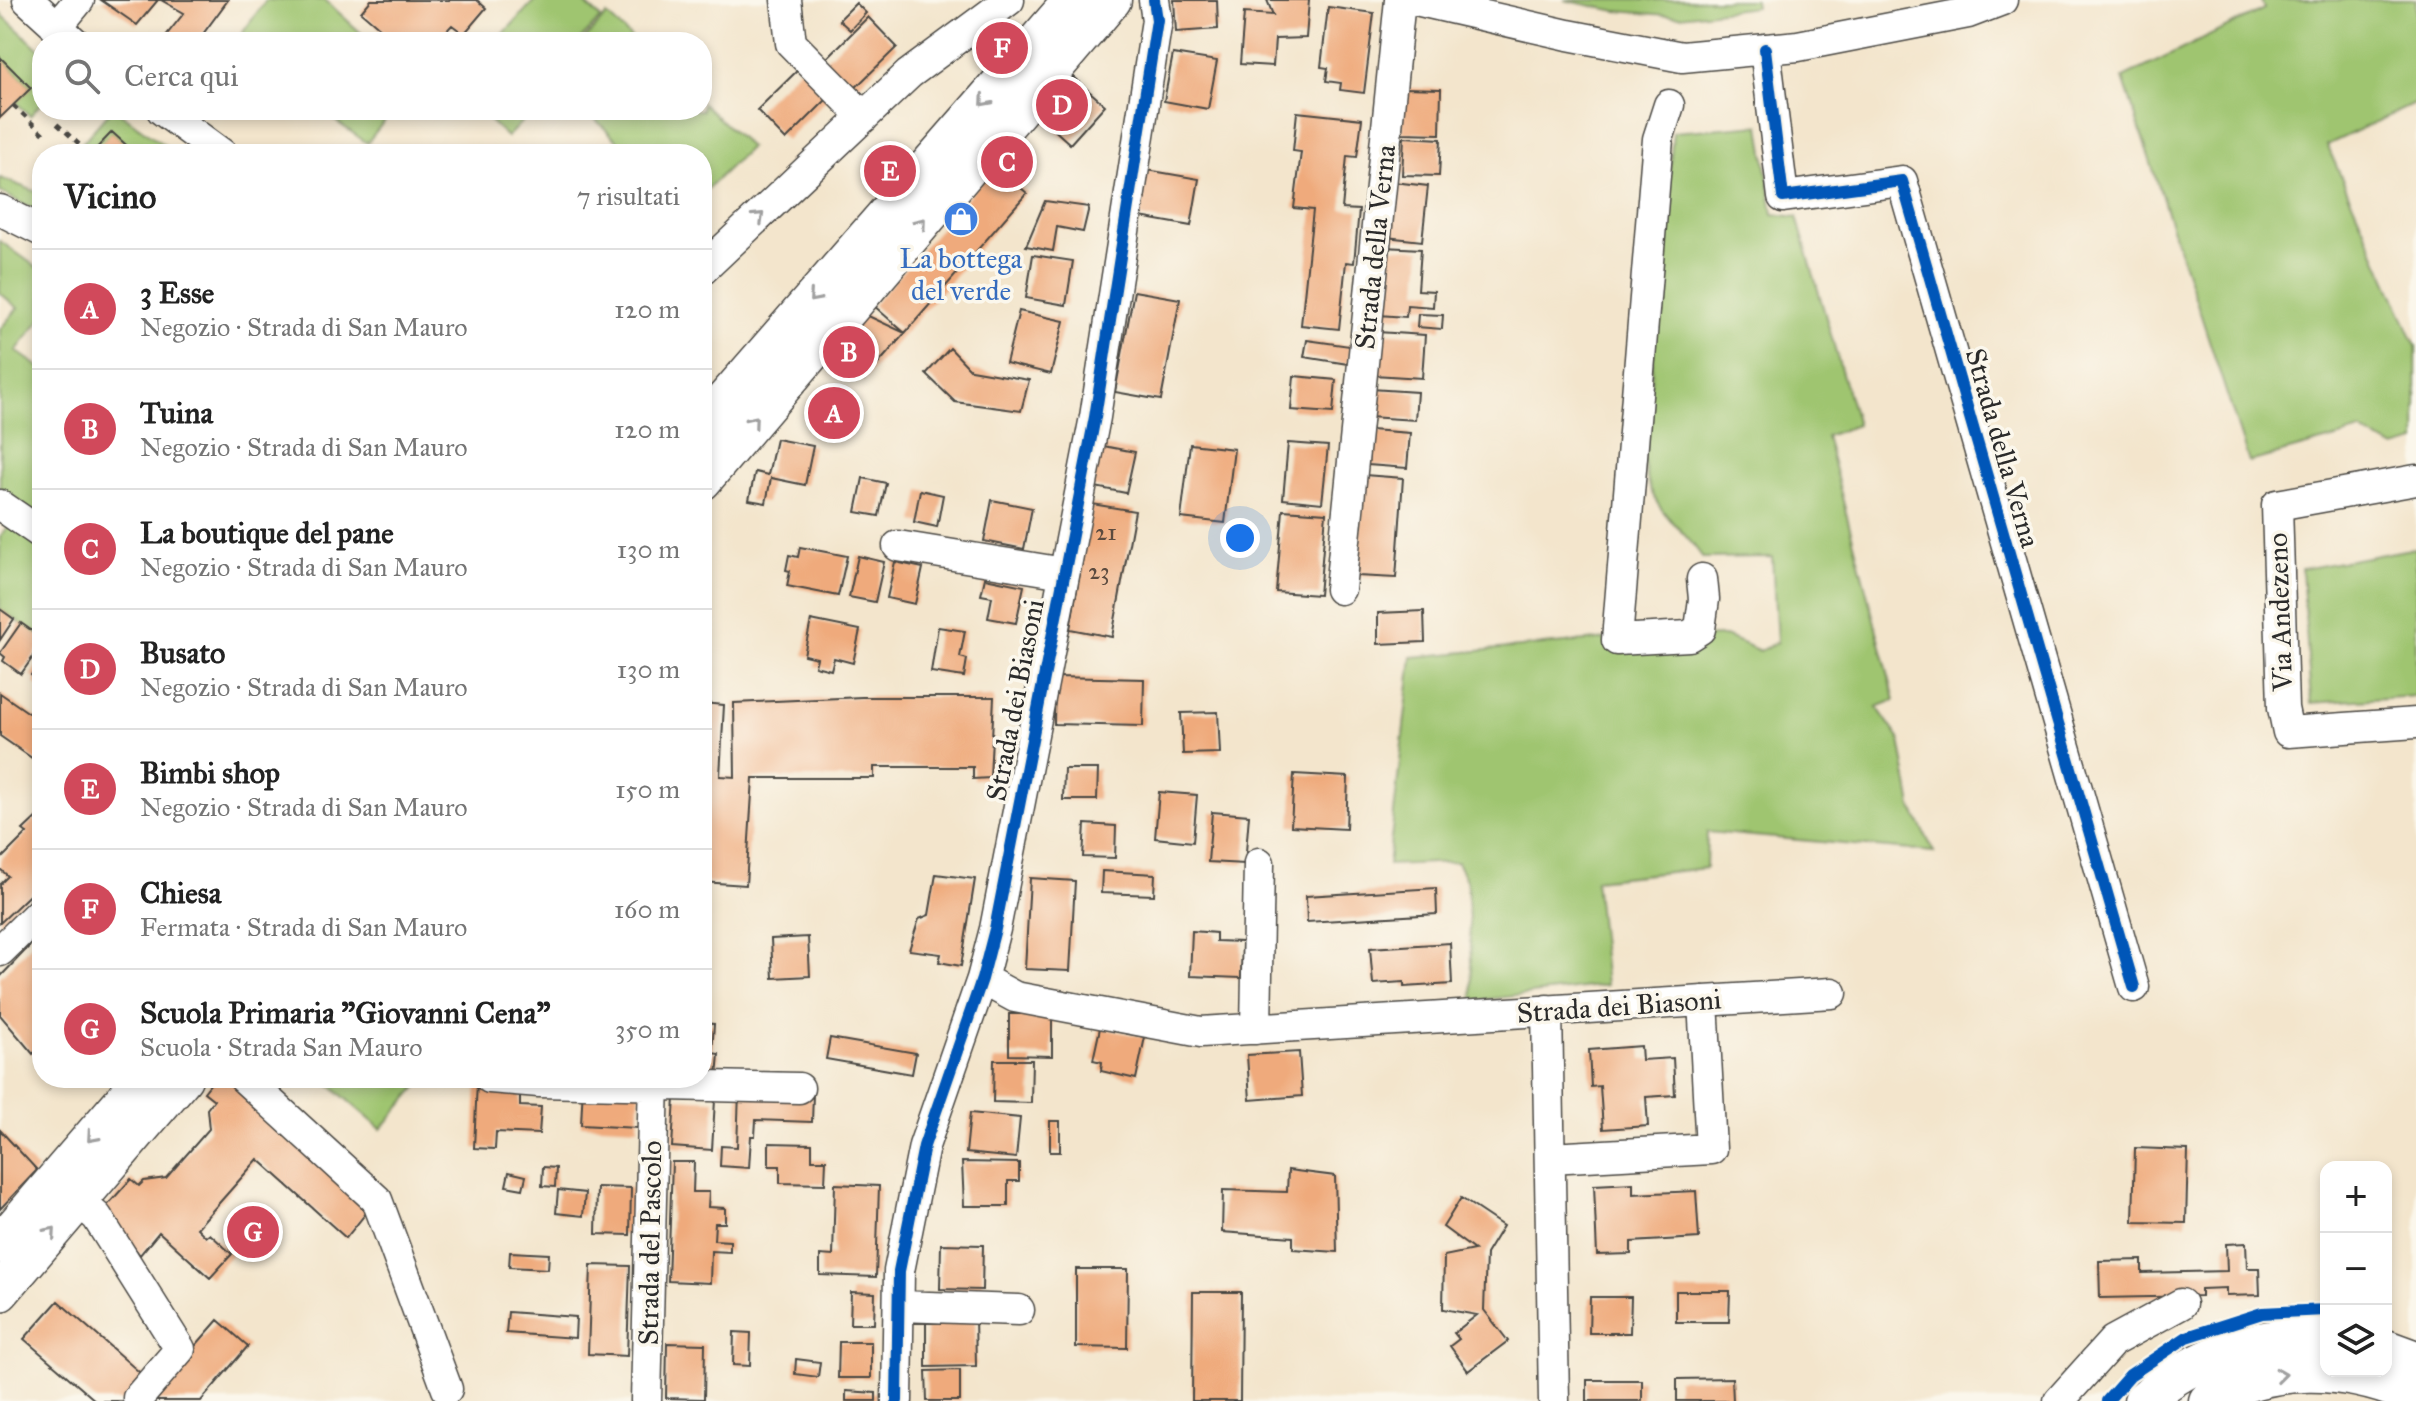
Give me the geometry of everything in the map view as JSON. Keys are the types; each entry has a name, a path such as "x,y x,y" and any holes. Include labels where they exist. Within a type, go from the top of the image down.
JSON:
{"main road":[{"path":"712,415 1073,0"},
{"path":"712,469 1112,0"},
{"path":"0,1244 134,1088"},
{"path":"0,1292 174,1088"},
{"path":"2143,1401 2187,1370 2225,1354 2265,1340 2320,1337"},
{"path":"2392,1351 2416,1360"},
{"path":"2208,1401 2266,1377 2327,1372 2363,1378 2416,1397"}],"street":[{"path":"28,0 62,32"},
{"path":"66,32 79,0"},
{"path":"786,0 791,43 864,117"},
{"path":"712,261 909,74 1009,0"},
{"name":"Strada dei Biasoni","path":"897,1401 899,1271 924,1146 982,979 995,929 1095,417 1155,35 1157,20 1154,0"},
{"name":"Strada della Verna","path":"1340,589 1400,0"},
{"path":"1415,0 1682,57 1798,46 1968,13 2002,0"},
{"name":"Strada della Verna","path":"1765,49 1783,197 1902,181 2134,987"},
{"path":"1669,105 1658,139 1617,640 1689,636 1700,629 1704,599 1702,579"},
{"path":"176,120 208,144"},
{"path":"0,210 32,226"},
{"name":"Via Andezeno","path":"2416,480 2277,505 2283,708 2288,732 2416,723"},
{"path":"0,505 32,527"},
{"name":"Strada dei Biasoni","path":"898,546 1064,573"},
{"path":"1256,1029 1259,863"},
{"path":"0,951 32,921"},
{"name":"Strada dei Biasoni","path":"982,979 1015,997 1201,1032 1832,993"},
{"path":"1550,1158 1711,1149 1703,1001"},
{"path":"1547,1010 1554,1401"},
{"path":"712,1084 799,1088"},
{"path":"255,1088 377,1200 447,1389"},
{"name":"Strada del Pascolo","path":"646,1401 654,1088"},
{"path":"78,1200 97,1217 180,1349 138,1398"},
{"path":"2059,1401 2113,1341 2181,1304"},
{"path":"899,1306 1019,1310"}],"path":[{"path":"13,105 47,137"},
{"path":"57,124 79,144"}],"green space":[{"path":"266,0 325,0 360,32 243,32"},
{"path":"535,0 581,0 601,18 588,32 505,32"},
{"path":"1564,0 1755,0 1756,7 1680,16 1616,11"},
{"path":"2261,0 2416,0 2416,103 2327,145 2416,346 2416,442 2395,448 2361,431 2249,462 2123,78 2264,9"},
{"path":"0,13 32,43 32,114 30,116 16,102 31,87 0,57"},
{"path":"607,15 625,32 591,32"},
{"path":"712,112 750,147 712,184 712,144 621,144 596,120 712,120"},
{"path":"102,120 130,120 162,144 125,144 112,132 101,144 83,142"},
{"path":"334,120 385,120 367,143"},
{"path":"489,120 523,120 507,137"},
{"path":"1760,125 1773,214 1797,217 1857,425 1826,436 1895,700 1877,707 1900,740 1912,807 1934,852 1707,832 1706,868 1595,880 1606,985 1473,1001 1467,882 1457,862 1388,865 1412,657 1609,639 1725,636 1760,651 1777,642 1772,557 1703,558 1659,506 1644,463 1673,132"},
{"path":"0,178 32,190 32,209 0,192"},
{"path":"0,241 32,264 32,331 16,351 32,362 32,515 0,494 0,329 18,308 0,293"},
{"path":"9,524 32,539 32,631 0,609 0,537"},
{"path":"2416,548 2416,696 2311,703 2302,569"},
{"path":"334,1088 416,1088 381,1129"}],"building":[{"path":"101,0 158,0 137,25"},
{"path":"161,0 228,0 204,32 169,32 184,13"},
{"path":"371,0 477,0 486,8 466,32 452,25 445,32 384,32 361,12"},
{"path":"1174,0 1217,0 1218,29 1176,32"},
{"path":"1267,0 1309,0 1306,38 1275,39 1273,66 1240,64 1244,13 1273,15"},
{"path":"856,3 866,13 850,30 839,20"},
{"path":"1328,7 1374,13 1364,93 1340,90 1341,83 1326,81 1328,68 1321,67"},
{"path":"868,17 897,47 851,92 822,63"},
{"path":"1173,54 1217,61 1208,109 1164,101"},
{"path":"0,57 31,88 0,118"},
{"path":"803,65 832,94 786,140 757,110"},
{"path":"1073,77 1105,105 1070,144 1039,116"},
{"path":"1404,88 1441,89 1440,134 1402,133"},
{"path":"1297,112 1362,119 1357,157 1347,156 1342,209 1359,210 1354,263 1346,262 1339,329 1301,325 1313,210 1294,208 1301,152 1293,151"},
{"path":"112,132 125,144 101,144"},
{"path":"1404,137 1441,139 1439,176 1402,175"},
{"path":"995,166 1027,193 905,333 873,305"},
{"path":"1147,170 1199,179 1191,226 1140,217"},
{"path":"1393,182 1428,186 1422,241 1386,237"},
{"path":"1045,201 1089,207 1083,232 1057,227 1053,251 1026,246"},
{"path":"1384,247 1421,249 1418,290 1434,291 1433,307 1407,305 1406,317 1379,315"},
{"path":"1033,255 1073,261 1066,305 1026,298"},
{"path":"1134,291 1180,299 1161,400 1115,392"},
{"path":"1019,311 1064,321 1051,374 1006,363"},
{"path":"864,314 905,333 864,380 832,352"},
{"path":"1418,314 1443,315 1442,329 1417,327"},
{"path":"1377,332 1425,335 1422,378 1374,375"},
{"path":"1307,340 1350,346 1348,364 1304,357"},
{"path":"950,348 971,370 1029,380 1021,411 955,402 926,374"},
{"path":"1294,376 1336,380 1333,413 1291,410"},
{"path":"1371,389 1417,392 1415,420 1369,417"},
{"path":"1370,430 1410,433 1407,468 1368,465"},
{"path":"776,439 813,446 805,485 771,478 766,503 749,500 755,472 768,475"},
{"path":"1288,443 1328,446 1322,503 1283,499"},
{"path":"1190,444 1234,449 1225,523 1181,518"},
{"path":"1098,445 1135,452 1126,493 1090,486"},
{"path":"1364,475 1403,478 1396,578 1357,576"},
{"path":"863,478 886,483 879,516 856,512"},
{"path":"920,490 943,495 937,527 914,522"},
{"path":"992,500 1032,508 1024,549 984,541"},
{"path":"1092,504 1135,511 1112,637 1070,629"},
{"path":"1283,510 1326,513 1319,595 1276,592"},
{"path":"800,547 847,556 838,596 787,586 789,555 798,557"},
{"path":"858,556 884,562 875,602 849,597"},
{"path":"895,562 923,568 915,604 887,598"},
{"path":"985,578 1024,586 1016,623 988,618 992,597 981,595"},
{"path":"0,609 14,619 0,640"},
{"path":"1424,611 1425,642 1378,644 1378,613"},
{"path":"811,620 860,630 853,663 834,658 831,670 815,666 817,658 804,655"},
{"path":"21,623 32,631 32,658 21,674 3,661 5,657 0,653"},
{"path":"938,627 965,631 960,657 967,659 964,677 931,672"},
{"path":"1055,677 1144,679 1143,726 1054,724"},
{"path":"0,693 32,715 32,758 0,736"},
{"path":"862,697 994,697 990,778 973,779 973,767 874,767 874,778 753,778 746,885 712,883 712,704 724,705 720,776 735,777 734,703"},
{"path":"1218,712 1220,753 1183,754 1181,713"},
{"path":"1064,769 1098,769 1097,800 1063,800"},
{"path":"1294,774 1348,777 1346,829 1291,826"},
{"path":"1159,792 1197,795 1193,842 1155,838"},
{"path":"1212,812 1249,815 1245,864 1208,862"},
{"path":"32,821 32,893 0,923 0,884 8,876 0,869 0,860 27,833 23,830"},
{"path":"1085,824 1116,826 1115,858 1083,857"},
{"path":"1102,871 1155,874 1154,895 1101,893"},
{"path":"936,874 975,879 961,966 939,962 941,954 909,950 919,919 929,915"},
{"path":"1030,878 1075,881 1070,971 1025,969"},
{"path":"1436,888 1437,914 1307,922 1306,896"},
{"path":"1192,931 1216,933 1216,941 1242,942 1241,978 1190,976"},
{"path":"808,937 810,976 773,978 771,939"},
{"path":"32,943 32,1053 0,1015 0,977"},
{"path":"1450,943 1452,984 1404,987 1404,982 1373,984 1370,948"},
{"path":"1009,1014 1052,1014 1052,1056 1009,1055"},
{"path":"1100,1028 1145,1037 1136,1079 1101,1071 1102,1062 1093,1060"},
{"path":"830,1038 916,1053 912,1074 826,1059"},
{"path":"1641,1046 1642,1060 1673,1058 1675,1095 1646,1097 1648,1126 1603,1129 1600,1086 1591,1087 1589,1050"},
{"path":"1299,1052 1302,1096 1250,1100 1247,1055"},
{"path":"712,1053 719,1054 717,1076 712,1076"},
{"path":"994,1060 1032,1060 1031,1103 993,1102"},
{"path":"207,1088 246,1088 374,1203 346,1238 258,1159 197,1228 206,1237 210,1234 232,1254 210,1278 159,1232 140,1255 104,1209 131,1179 139,1186 144,1181 166,1178 209,1129 207,1109 214,1100 204,1092"},
{"path":"477,1088 520,1090 520,1106 541,1107 539,1134 496,1132 495,1149 474,1148"},
{"path":"583,1088 640,1088 638,1128 581,1125"},
{"path":"739,1092 813,1094 812,1122 756,1120 755,1136 751,1136 749,1168 720,1166 721,1146 737,1147"},
{"path":"675,1098 715,1100 712,1150 672,1147"},
{"path":"970,1113 1020,1118 1016,1158 966,1153"},
{"path":"1050,1121 1060,1121 1060,1152 1050,1152"},
{"path":"0,1130 37,1170 0,1209"},
{"path":"769,1143 812,1144 812,1160 826,1160 825,1184 780,1183 780,1166 769,1166"},
{"path":"2135,1148 2188,1150 2186,1223 2133,1222"},
{"path":"672,1162 694,1162 693,1192 709,1192 708,1207 725,1208 725,1223 715,1223 714,1240 730,1241 730,1252 711,1251 710,1283 668,1281"},
{"path":"962,1162 1019,1163 1019,1181 1008,1181 1008,1206 964,1206"},
{"path":"543,1167 556,1168 555,1187 542,1186"},
{"path":"1288,1170 1335,1176 1337,1252 1293,1249 1293,1237 1222,1232 1223,1190 1287,1192"},
{"path":"509,1172 526,1176 523,1189 506,1186"},
{"path":"1633,1183 1633,1194 1696,1191 1699,1238 1631,1242 1631,1254 1597,1255 1594,1185"},
{"path":"835,1184 879,1186 876,1277 820,1275 820,1255 833,1256"},
{"path":"597,1187 631,1188 630,1235 596,1234"},
{"path":"558,1190 585,1193 583,1216 556,1213"},
{"path":"1461,1198 1503,1226 1486,1254 1484,1310 1508,1341 1468,1371 1450,1346 1459,1339 1454,1333 1477,1315 1443,1309 1444,1256 1474,1250 1443,1227"},
{"path":"2246,1243 2247,1268 2259,1268 2260,1295 2226,1296 2226,1288 2201,1289 2201,1296 2100,1298 2099,1261 2142,1260 2142,1273 2227,1271 2226,1244"},
{"path":"941,1244 983,1245 982,1290 940,1289"},
{"path":"510,1252 549,1254 548,1269 509,1267"},
{"path":"591,1265 630,1266 627,1356 588,1354"},
{"path":"1076,1269 1128,1269 1127,1348 1076,1347"},
{"path":"1676,1291 1730,1291 1729,1322 1676,1322"},
{"path":"851,1292 875,1293 874,1324 850,1324"},
{"path":"1193,1292 1241,1292 1240,1401 1192,1401"},
{"path":"1590,1297 1631,1297 1630,1333 1589,1333"},
{"path":"58,1301 146,1378 141,1401 96,1401 24,1339"},
{"path":"508,1312 576,1317 575,1338 506,1333"},
{"path":"975,1316 976,1366 926,1367 926,1317"},
{"path":"218,1320 248,1346 201,1401 147,1401"},
{"path":"734,1332 751,1333 750,1366 733,1365"},
{"path":"839,1342 871,1342 871,1378 838,1378"},
{"path":"667,1343 705,1344 704,1399 666,1398"},
{"path":"796,1359 820,1362 818,1377 795,1374"},
{"path":"960,1370 960,1401 927,1401 926,1371"},
{"path":"1732,1378 1733,1401 1677,1401 1677,1379"},
{"path":"1587,1380 1642,1380 1642,1401 1587,1401"},
{"path":"846,1391 876,1393 876,1401 846,1401"}],"cycle path":[{"path":"897,1401 899,1271 924,1146 982,979 995,929 1095,417 1157,20 1154,0"},
{"path":"1765,49 1783,197 1902,181 2134,987"},
{"path":"2107,1401 2130,1375 2187,1337 2262,1313 2320,1310"}],"place":[{"name":"Chiesa","path":"1002,48"},
{"name":"Busato","path":"1062,105"},
{"name":"La boutique del pane","path":"1007,162"},
{"name":"Bimbi shop","path":"890,171"},
{"name":"La bottega del verde","path":"961,219"},
{"name":"Tuina","path":"849,352"},
{"name":"3 Esse","path":"834,413"},
{"name":"Scuola Primaria \"Giovanni Cena\"","path":"253,1232"}]}
